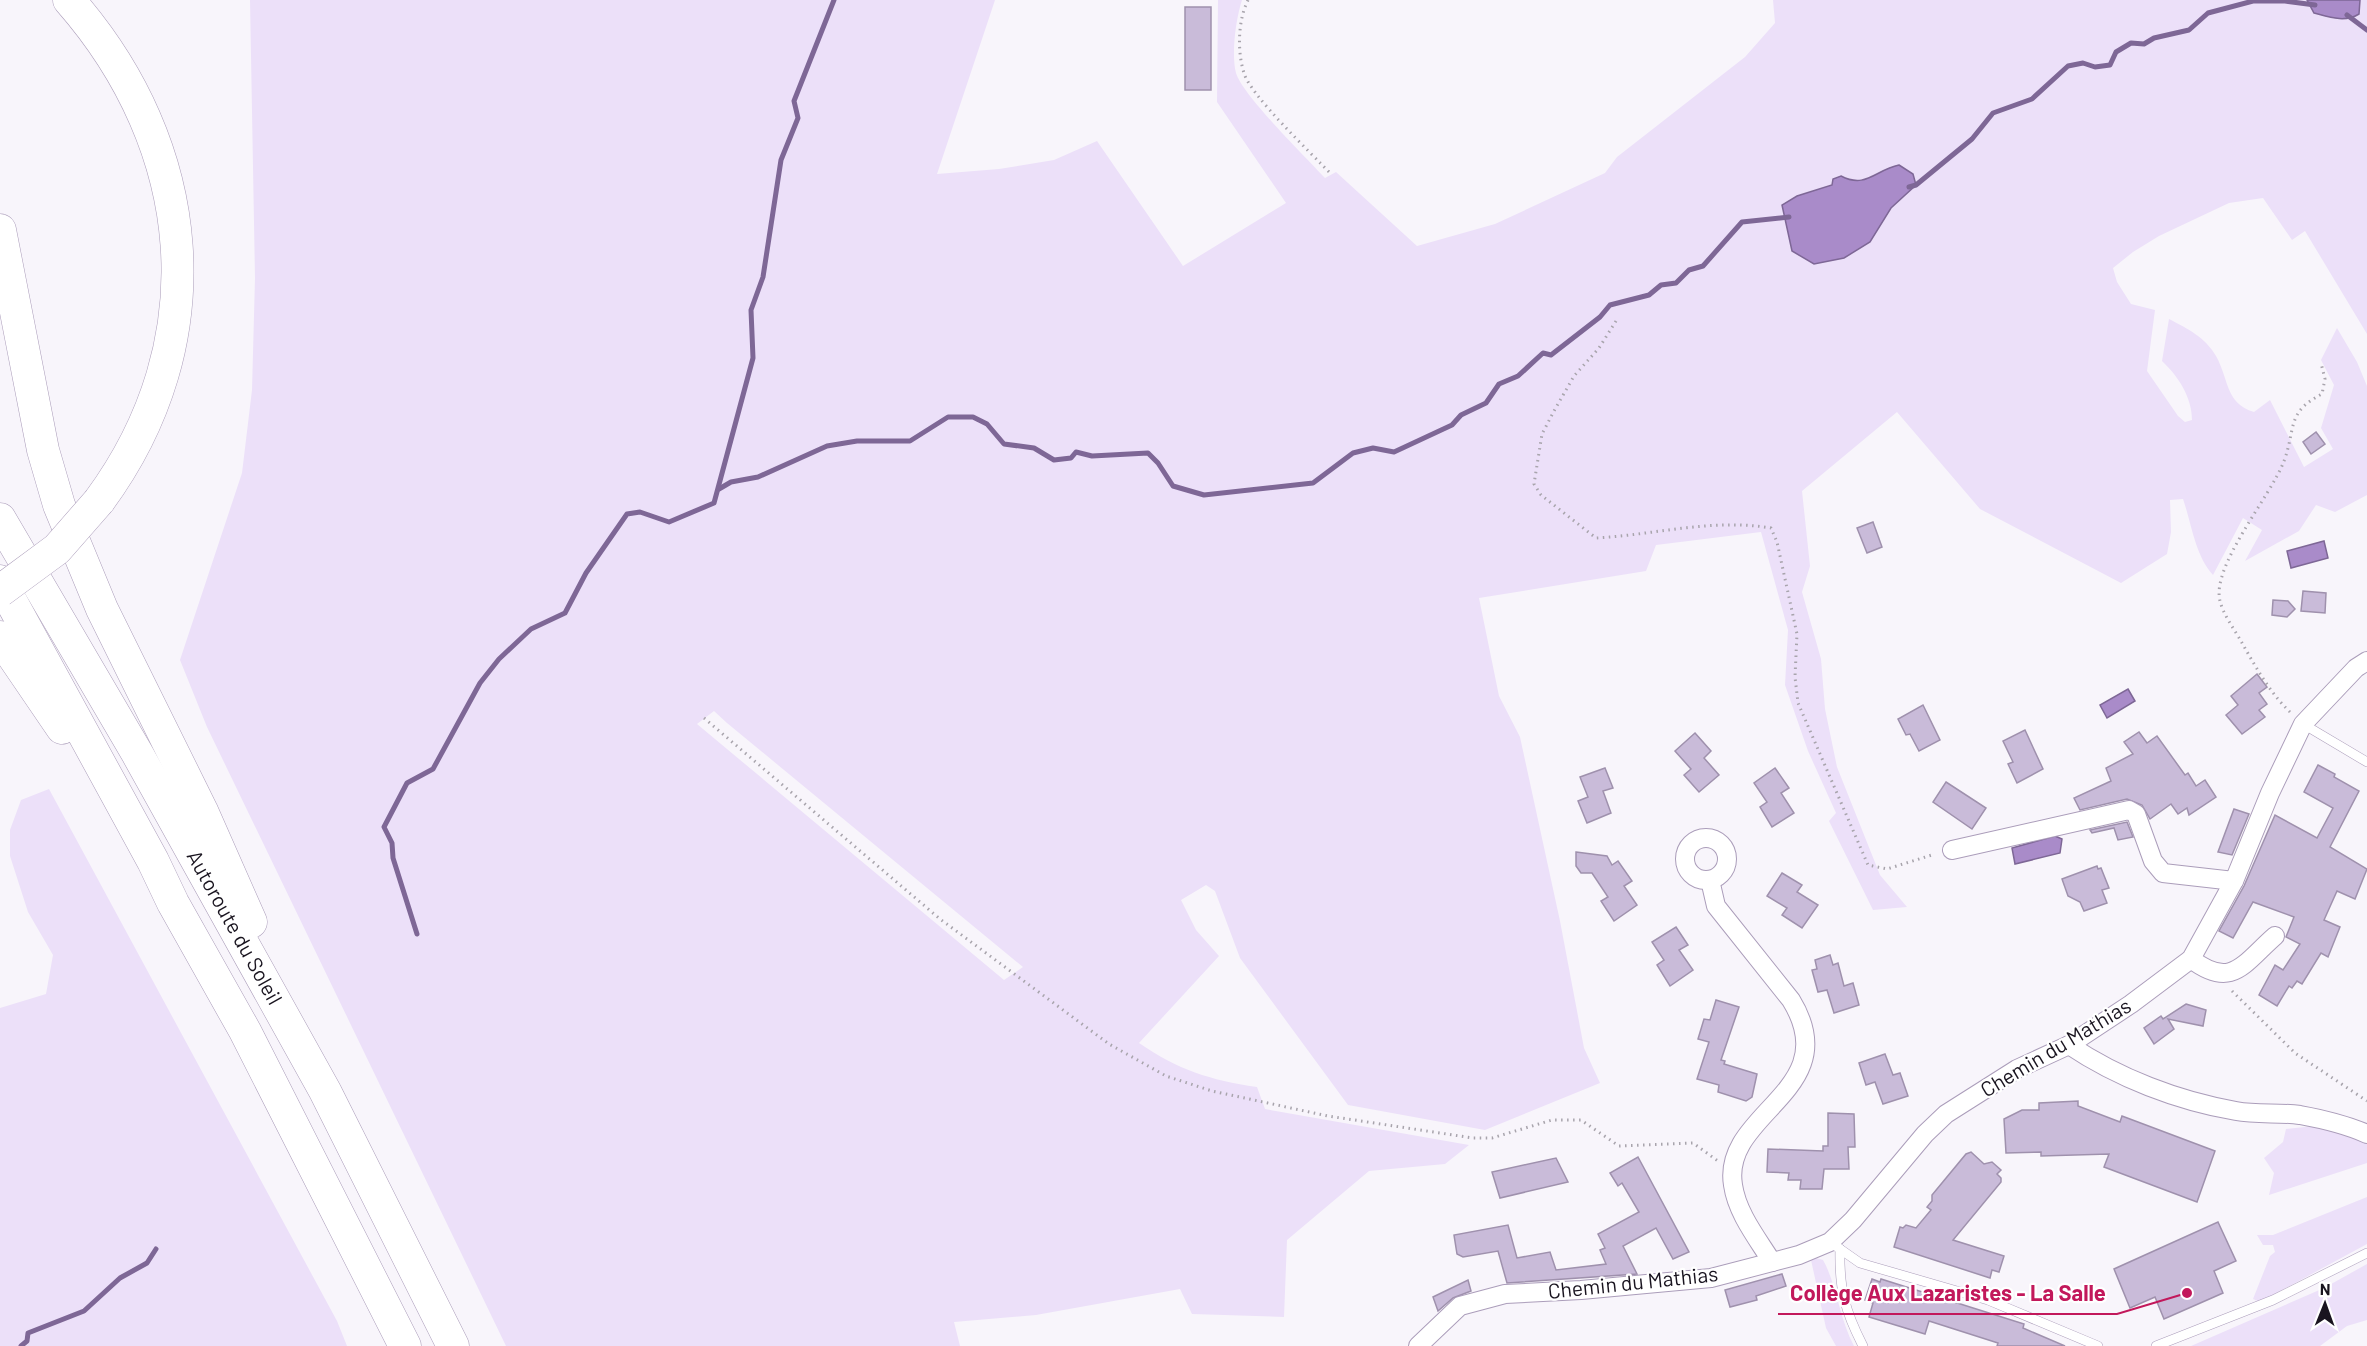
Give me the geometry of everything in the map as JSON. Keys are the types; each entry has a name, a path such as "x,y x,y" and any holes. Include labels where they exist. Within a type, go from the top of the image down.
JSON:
{"highway":[{"path":"0,591 57,549 99,501 134,447 162,378 175,309 175,227 165,174 147,118 105,43 69,0"},
{"path":"0,230 43,450 63,514 102,609 202,811 325,1091"},
{"name":"Autoroute du Soleil","path":"0,519 137,753 325,1091 453,1346"},
{"name":"Autoroute du Soleil","path":"0,581 153,861 173,903 251,1041 405,1346"},
{"path":"0,637 153,861"}],"street":[{"name":"Chemin du Mathias","path":"1418,1346 1460,1306 1504,1294 1581,1290 1711,1278 1835,1246 1853,1220 1925,1134 1946,1114 2017,1069 2069,1045 2131,1004 2191,959 2234,881 2270,793 2303,724 2356,668 2367,661"},
{"path":"1952,850 2129,810 2136,814 2153,861 2163,873 2234,881"},
{"path":"1710,880 1716,906 1791,1000 1800,1015 1804,1030 1803,1064 1796,1079 1751,1130 1732,1163 1733,1185 1741,1211 1772,1262"},
{"path":"2191,959 2208,972 2219,975 2234,972 2276,936"},
{"path":"2069,1045 2097,1064 2163,1092 2234,1111 2267,1115 2299,1115 2367,1134"}],"lane":[{"path":"2303,724 2367,762"},
{"path":"1835,1246 1839,1282 1847,1315 1863,1346"},
{"path":"1835,1246 1860,1263 1988,1300 2098,1346"},
{"path":"2156,1346 2166,1344 2272,1300 2367,1253"}],"path":[{"path":"1248,0 1242,14 1240,30 1244,73 1254,91 1331,174"},
{"path":"1616,321 1599,348 1574,376 1550,418 1542,434 1534,484 1541,495 1596,538 1706,526 1751,525 1771,528 1777,542 1797,634 1798,704 1868,865 1887,869 1952,850"},
{"path":"2303,724 2287,710 2256,668 2220,602 2219,587 2226,564 2284,460 2295,416 2307,401 2322,394 2325,379 2321,363"},
{"path":"705,717 940,919 1109,1044 1166,1077 1212,1091 1328,1116 1473,1138 1492,1138 1552,1120 1581,1120 1620,1146 1693,1143 1710,1157 1732,1170"},
{"path":"2219,975 2238,999 2295,1053 2367,1101"}],"shaded area":[{"path":"250,0 995,0 937,174 999,169 1054,160 1097,141 1183,266 1286,203 1217,102 1218,0 1242,0 1235,36 1234,56 1236,73 1250,96 1325,178 1336,172 1417,246 1495,224 1605,173 1617,157 1745,57 1775,23 1773,0 2367,0 2367,334 2305,231 2292,240 2263,198 2229,203 2159,236 2113,268 2117,282 2131,304 2155,310 2147,371 2178,416 2185,422 2192,420 2187,395 2162,361 2169,319 2196,334 2212,349 2229,389 2238,403 2254,412 2270,400 2304,467 2333,449 2321,428 2334,385 2321,360 2337,328 2357,362 2367,386 2367,495 2335,512 2316,505 2299,531 2245,561 2262,530 2243,518 2213,575 2198,549 2183,499 2170,500 2171,532 2167,554 2121,583 1980,509 1897,412 1802,491 1810,566 1802,592 1821,659 1825,709 1837,767 1880,875 1907,907 1873,910 1829,821 1836,813 1808,751 1785,685 1788,630 1761,532 1656,545 1646,571 1479,598 1499,696 1520,737 1560,921 1584,1048 1600,1083 1485,1130 1348,1105 1240,958 1215,891 1206,885 1181,900 1196,930 1219,956 1139,1043 1195,1073 1257,1087 1265,1109 1469,1145 1445,1164 1369,1171 1287,1240 1284,1317 1192,1314 1180,1289 1036,1315 954,1322 960,1346 506,1346 207,727 180,660 242,473 252,390 255,278","holes":["714,711 1023,967 1004,980 697,724"]},
{"path":"2307,0 2360,0 2359,14 2343,19 2325,16 2314,13"},
{"path":"1899,165 1913,174 1916,185 1891,208 1870,242 1844,258 1814,264 1792,251 1782,205 1797,196 1832,185 1833,179 1841,176 1864,180"},
{"path":"2324,541 2328,558 2291,568 2287,551"},
{"path":"2128,689 2135,701 2107,718 2100,705"},
{"path":"49,789 337,1321 347,1346 0,1346 0,1008 46,994 53,955 28,912 10,856 10,830 21,800"},
{"path":"2055,836 2062,839 2060,853 2015,864 2012,848"},
{"path":"2314,1126 2367,1141 2367,1163 2269,1195 2274,1173 2264,1158 2283,1142 2286,1129"},
{"path":"2367,1197 2367,1244 2260,1302 2253,1299 2270,1256 2275,1252 2273,1245 2263,1245 2257,1235 2273,1235"},
{"path":"1816,1258 1823,1260 1828,1270 1854,1346 1836,1346 1826,1328 1811,1260"},
{"path":"2367,1264 2367,1320 2347,1326 2320,1346 2191,1346 2324,1288"}],"building":[{"path":"1185,7 1211,7 1211,90 1185,90"},
{"path":"2316,432 2325,444 2311,454 2303,442"},
{"path":"1873,522 1882,547 1867,553 1857,528"},
{"path":"2303,591 2326,593 2325,613 2301,611"},
{"path":"2273,600 2288,601 2295,609 2287,617 2272,615"},
{"path":"2257,674 2267,687 2259,693 2267,704 2259,710 2265,717 2242,734 2226,715 2238,705 2231,696"},
{"path":"1923,705 1940,740 1919,751 1910,734 1906,735 1898,719"},
{"path":"2025,730 2043,769 2017,783 2008,764 2013,762 2003,741"},
{"path":"2139,732 2147,743 2157,736 2185,775 2188,773 2196,786 2205,780 2216,797 2189,815 2187,808 2178,814 2171,804 2150,819 2142,805 2127,799 2080,810 2074,798 2111,781 2106,768 2133,754 2124,742"},
{"path":"1695,733 1711,751 1704,758 1719,775 1699,792 1684,775 1691,769 1675,751"},
{"path":"2318,765 2359,791 2330,847 2367,869 2355,899 2337,891 2324,920 2340,927 2328,957 2321,953 2302,984 2297,981 2292,988 2289,986 2277,1006 2259,995 2275,965 2283,970 2300,944 2286,937 2294,917 2253,902 2233,938 2219,931 2244,886 2275,815 2317,838 2333,808 2304,792"},
{"path":"1605,768 1613,788 1603,791 1611,813 1587,823 1578,801 1588,797 1580,777"},
{"path":"1775,768 1789,788 1781,793 1794,813 1772,827 1760,807 1767,802 1754,783"},
{"path":"1946,782 1986,808 1972,829 1933,802"},
{"path":"2234,809 2249,814 2232,855 2218,852"},
{"path":"2127,822 2133,837 2118,840 2114,828 2092,833 2090,830"},
{"path":"1576,852 1607,856 1612,865 1618,861 1632,881 1624,886 1637,905 1614,921 1601,901 1608,897 1592,873 1581,873 1576,866"},
{"path":"2097,866 2098,869 2101,868 2109,888 2102,890 2107,903 2084,911 2080,902 2068,896 2062,879"},
{"path":"1782,873 1802,885 1797,892 1818,905 1802,928 1782,915 1787,908 1767,896"},
{"path":"1676,927 1688,945 1679,950 1693,970 1670,986 1657,965 1664,960 1652,942"},
{"path":"1830,955 1833,965 1838,963 1844,986 1853,983 1859,1005 1834,1013 1827,990 1818,992 1812,970 1817,969 1815,960"},
{"path":"1716,1000 1739,1007 1721,1060 1725,1061 1724,1064 1757,1074 1752,1097 1746,1101 1718,1092 1719,1085 1697,1079 1709,1042 1698,1039 1704,1019 1710,1020"},
{"path":"2186,1004 2206,1010 2203,1026 2168,1019 2174,1029 2154,1044 2144,1028 2161,1016 2163,1019"},
{"path":"1885,1054 1893,1075 1900,1073 1908,1096 1883,1104 1875,1082 1866,1085 1859,1063"},
{"path":"2078,1101 2078,1106 2120,1122 2122,1116 2215,1151 2197,1202 2104,1167 2109,1154 2041,1156 2041,1152 2006,1153 2004,1119 2022,1110 2039,1110 2039,1103"},
{"path":"1828,1113 1854,1114 1855,1147 1848,1147 1849,1169 1824,1169 1822,1189 1800,1189 1801,1180 1788,1180 1789,1173 1767,1172 1768,1149 1823,1151 1823,1146 1828,1146"},
{"path":"1971,1152 1984,1164 1992,1162 2001,1170 1997,1174 2001,1182 1953,1240 2004,1256 1999,1272 1992,1270 1990,1278 1894,1247 1900,1227 1903,1228 1906,1225 1916,1228 1931,1210 1927,1207 1932,1201 1932,1195 1966,1154"},
{"path":"1638,1157 1689,1252 1673,1259 1656,1228 1623,1246 1637,1274 1507,1283 1498,1251 1463,1257 1457,1254 1454,1235 1508,1225 1517,1258 1550,1252 1556,1270 1606,1264 1600,1250 1605,1248 1598,1234 1639,1212 1622,1183 1618,1186 1610,1173"},
{"path":"1556,1158 1568,1182 1500,1198 1492,1172"},
{"path":"2218,1222 2236,1261 2214,1271 2223,1293 2164,1319 2155,1297 2130,1308 2114,1269"},
{"path":"1782,1274 1786,1286 1756,1296 1757,1300 1730,1307 1725,1290"},
{"path":"1872,1279 1880,1282 1881,1279 2024,1324 2023,1328 2065,1346 1997,1346 1998,1343 1929,1321 1925,1334 1869,1317 1873,1303 1865,1300"},
{"path":"1468,1280 1471,1291 1453,1298 1438,1311 1433,1297"}],"waterway":[{"path":"417,934 393,858 392,843 384,827 407,783 433,769 480,683 499,659 531,629 565,613 586,573 627,514 640,512 669,522 714,503 753,358 751,310 763,277 781,160 798,118 794,101 834,0"},
{"path":"1909,187 1916,185 1972,139 1993,113 2032,99 2068,66 2083,63 2095,67 2110,65 2116,52 2131,43 2144,44 2154,38 2189,30 2208,13 2253,1 2285,1 2315,5"},
{"path":"2347,15 2367,30"},
{"path":"719,489 731,482 758,477 827,446 857,441 910,441 948,417 973,417 987,424 1004,444 1034,448 1054,460 1071,458 1076,452 1092,456 1148,453 1158,463 1173,486 1204,495 1313,483 1353,453 1373,448 1394,452 1452,425 1461,415 1486,403 1499,384 1518,376 1543,353 1551,355 1600,317 1610,305 1649,295 1661,285 1676,283 1689,270 1703,266 1742,222 1789,217"},
{"path":"21,1346 27,1341 28,1333 84,1311 120,1278 147,1263 156,1249"}],"place":[{"name":"Collège Aux Lazaristes - La Salle","path":"2187,1293"}]}
